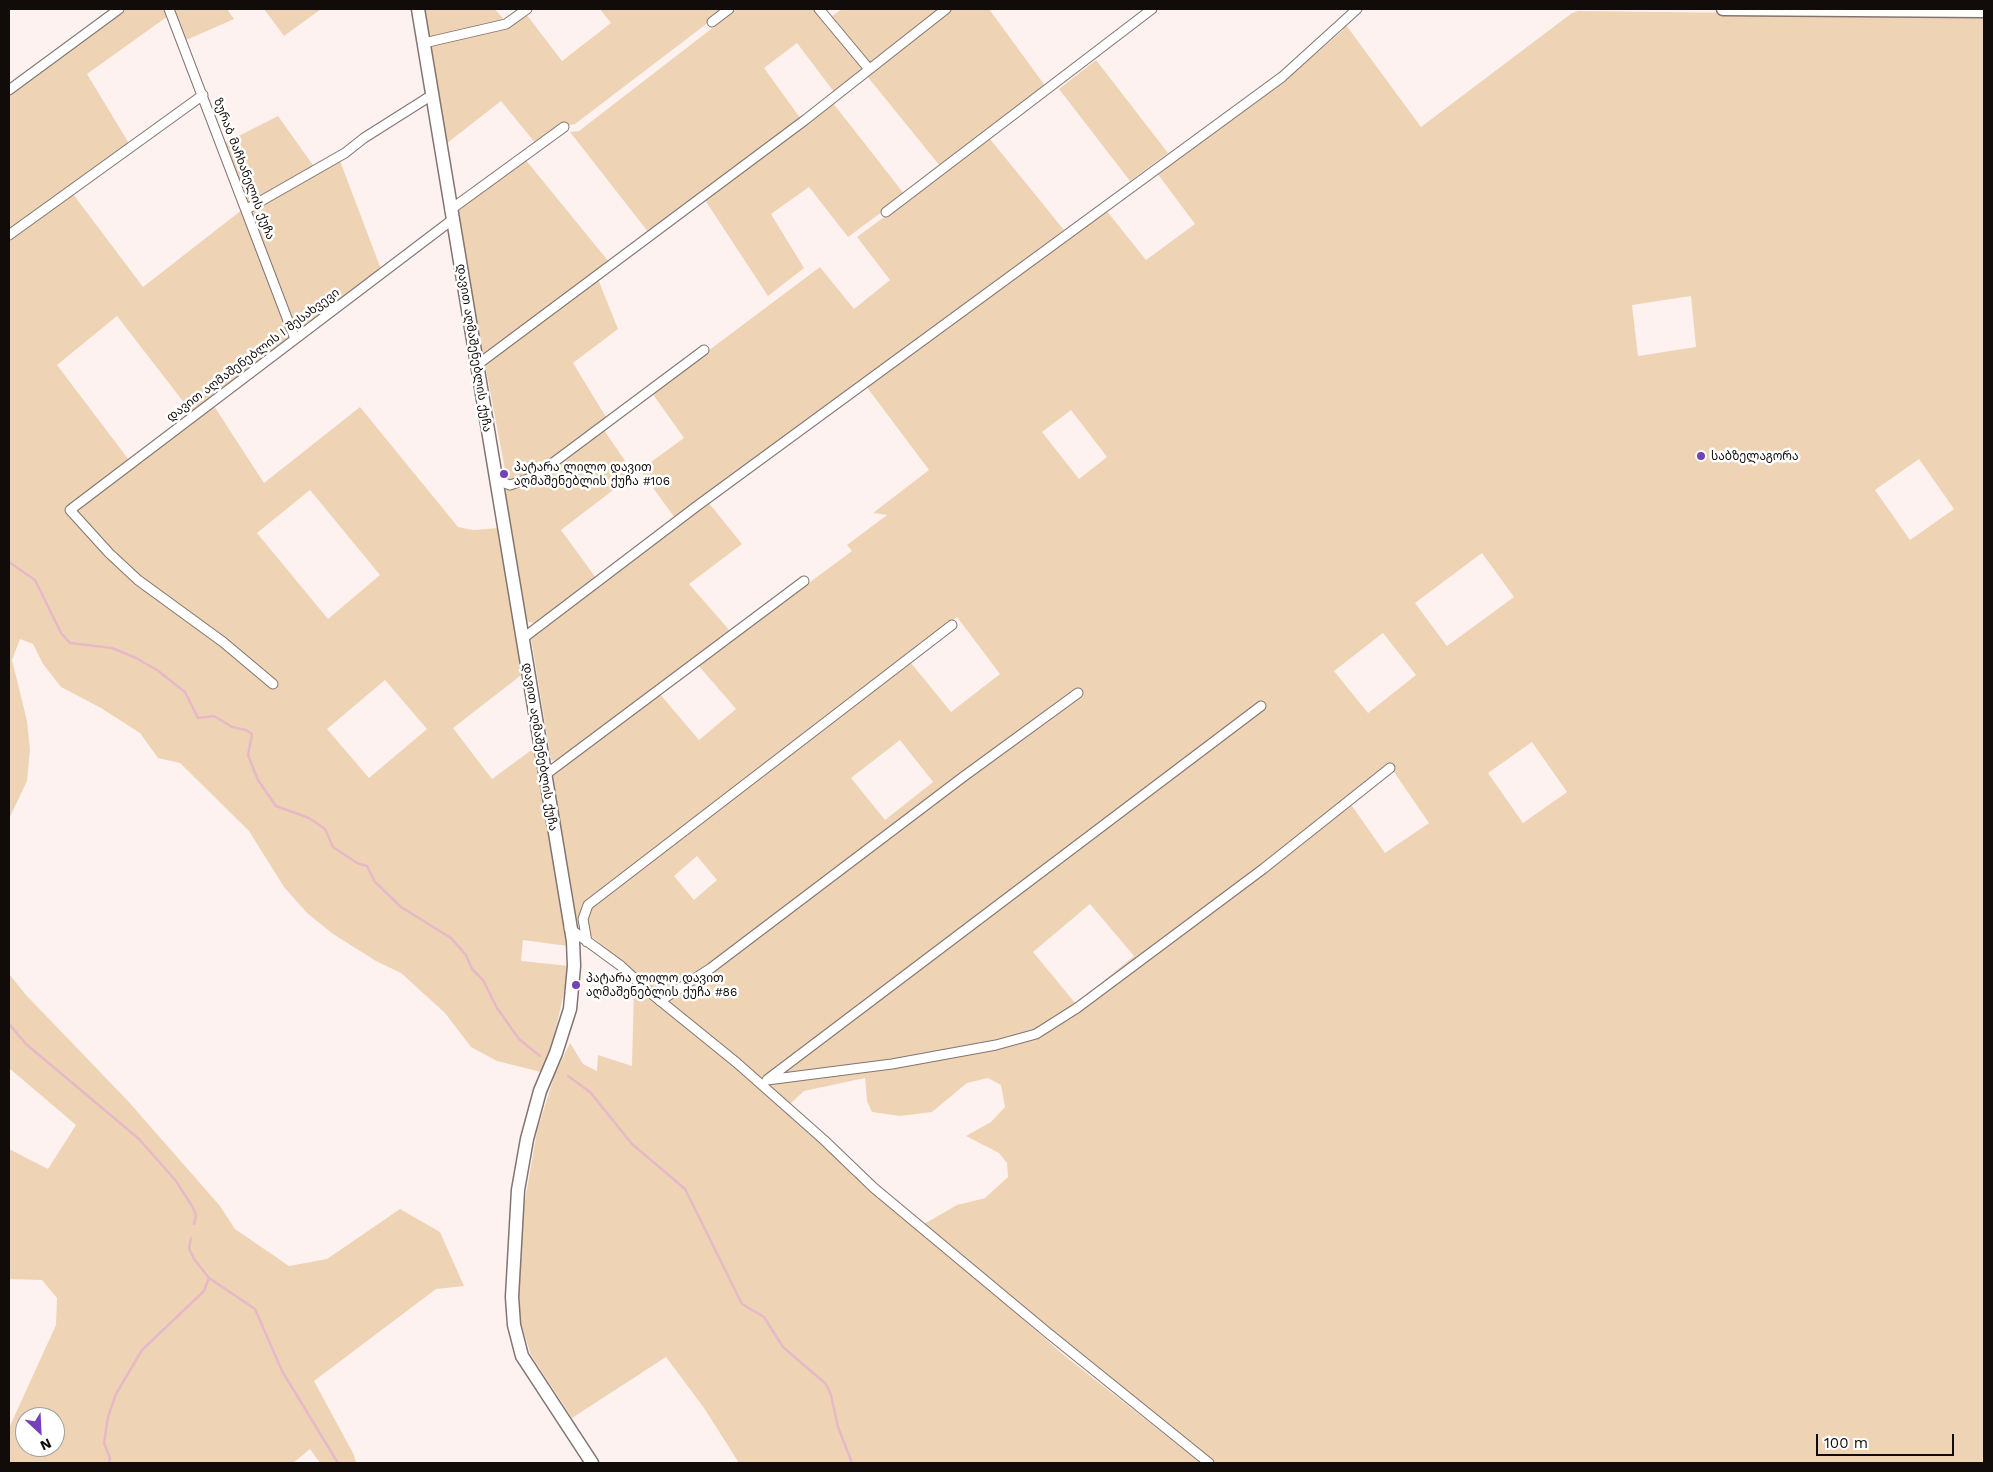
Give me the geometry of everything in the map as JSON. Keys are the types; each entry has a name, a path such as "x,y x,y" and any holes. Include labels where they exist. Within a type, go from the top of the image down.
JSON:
{"street":[{"path":"9,90 119,9"},
{"name":"ზურაბ მაჩხანელის ქუჩა","path":"169,9 247,209 295,339"},
{"name":"დავით აღმაშენებლის ქუჩა","path":"418,9 545,775 574,966 570,1009 556,1053 540,1091 527,1139 518,1190 512,1297 514,1325 522,1356 592,1463"},
{"path":"424,42 506,24 527,9"},
{"path":"712,22 729,9"},
{"path":"819,9 869,70"},
{"path":"477,365 805,120 946,9"},
{"path":"886,212 1152,9"},
{"path":"522,639 704,501 1282,77 1357,9"},
{"path":"1723,9 1984,11"},
{"path":"9,235 203,95"},
{"path":"247,209 345,153 364,138 432,95"},
{"name":"დავით აღმაშენებლის I შესახვევი","path":"273,684 223,642 138,580 109,553 70,510 295,339 564,127"},
{"path":"496,480 510,486 521,484 534,477 704,350"},
{"path":"545,775 804,581"},
{"path":"586,942 583,919 588,905 952,625"},
{"path":"660,1001 711,968 962,777 1078,693"},
{"path":"763,1082 1261,706"},
{"path":"763,1082 892,1064 996,1045 1036,1034 1077,1008 1225,897 1390,768"},
{"path":"569,928 622,966 660,1001 763,1082 874,1188 1055,1339 1209,1463"}],"shaded area":[{"path":"125,9 165,9 168,16 87,74 130,145 9,232 9,95"},
{"path":"172,9 227,9 234,19 184,41"},
{"path":"264,9 321,9 284,36"},
{"path":"423,9 495,9 505,21 428,39"},
{"path":"600,9 726,9 575,124 560,127 536,144 501,101 446,144 430,45 526,14 562,61 611,23"},
{"path":"737,9 814,9 863,69 834,92 797,43 764,68 801,119 649,233 570,132 579,131"},
{"path":"842,9 940,9 870,64 832,16"},
{"path":"952,9 989,9 1046,87 940,166 867,76"},
{"path":"1578,11 1984,16 1984,1463 1214,1463 995,1285 924,1224 957,1205 985,1198 1008,1177 1007,1163 999,1153 966,1136 991,1122 1005,1107 1001,1085 988,1078 967,1083 932,1112 900,1116 872,1112 867,1101 865,1078 804,1091 790,1104 591,936 587,931 586,915 589,908 911,663 951,712 1000,674 957,617 585,901 577,920 552,774 659,693 699,740 736,709 698,665 852,551 847,545 887,515 873,513 929,470 866,386 1106,210 1146,260 1195,224 1157,173 1283,82 1342,31 1346,25 1421,127 1572,13","holes":["1691,296 1696,347 1638,356 1632,305","1071,410 1107,457 1079,479 1042,432","1919,459 1954,509 1910,540 1875,490","1482,553 1514,597 1447,646 1415,603","1383,633 1416,675 1368,713 1334,671","900,740 933,782 885,820 851,778","1532,742 1567,792 1523,823 1488,773","1394,772 1429,823 1385,853 1350,803","697,856 717,880 694,900 674,876","1090,904 1134,956 1076,1004 1033,952"]},
{"path":"1096,60 1168,153 1130,181 1059,89"},
{"path":"833,103 905,195 848,237 809,187 771,214 804,268 768,296 705,200"},
{"path":"278,116 315,168 249,203 225,143"},
{"path":"990,139 1064,230 675,518 640,470 684,438 652,393 820,267 854,309 890,280 857,237"},
{"path":"525,159 609,262 481,359 457,209"},
{"path":"340,161 381,269 301,328 296,327 252,214 253,209"},
{"path":"73,194 143,287 243,209 292,347 214,406 264,483 360,407 458,527 473,530 498,528 524,673 453,728 492,779 537,746 568,946 523,940 521,961 570,966 554,1037 541,1072 497,1061 471,1047 445,1013 401,973 376,961 333,934 307,913 284,887 249,831 180,763 158,758 140,733 101,708 61,687 43,664 33,644 20,639 12,660 27,721 30,749 27,781 9,819 9,239","holes":["117,316 192,413 129,460 57,365","310,490 380,575 328,619 257,533","385,680 427,729 369,778 327,729"]},
{"path":"598,279 618,329 573,363 606,417 534,473 507,480 485,364"},
{"path":"604,430 634,474 561,530 596,578 540,620 533,623 527,621 505,490 523,488 538,482"},
{"path":"708,502 742,544 689,584 731,632 557,761 551,760 531,638"},
{"path":"9,974 26,995 128,1101 220,1206 235,1229 289,1266 327,1259 400,1209 440,1232 464,1286 436,1289 314,1381 354,1455 356,1463 320,1463 310,1449 293,1463 9,1463 9,1428 15,1415 15,1457 65,1457 65,1407 19,1407 56,1325 57,1298 42,1280 9,1279 9,1149 48,1169 76,1125 9,1068"},
{"path":"634,986 683,1019 783,1110 1065,1356 1201,1463 739,1463 704,1408 666,1357 572,1418 531,1355 519,1318 522,1218 537,1131 555,1074 570,1043 583,1064 597,1071 598,1055 632,1066"}],"waterway":[{"path":"9,562 35,580 61,633 70,643 112,648 136,658 157,670 185,692 198,718 214,716 232,727 246,730 252,734 248,755 258,780 276,806 309,818 325,829 333,847 357,863 367,866 375,882 401,907 451,938 466,955 472,969 483,980 497,1008 519,1039 540,1056"},
{"path":"9,1024 26,1044 139,1139 176,1181 196,1215 194,1224"},
{"path":"568,1076 590,1092 632,1144 685,1189 742,1304 764,1317 783,1347 826,1384 831,1395 838,1427 852,1463"},
{"path":"109,1463 110,1458 104,1443 108,1417 116,1394 142,1350 204,1291 209,1278 194,1259 189,1248 191,1238"},
{"path":"209,1278 255,1309 282,1371 338,1463"}],"place":[{"name":"საბზელაგორა","path":"1701,456"},
{"name":"პატარა ლილო დავით აღმაშენებლის ქუჩა #106","path":"504,474"},
{"name":"პატარა ლილო დავით აღმაშენებლის ქუჩა #86","path":"576,985"}]}
